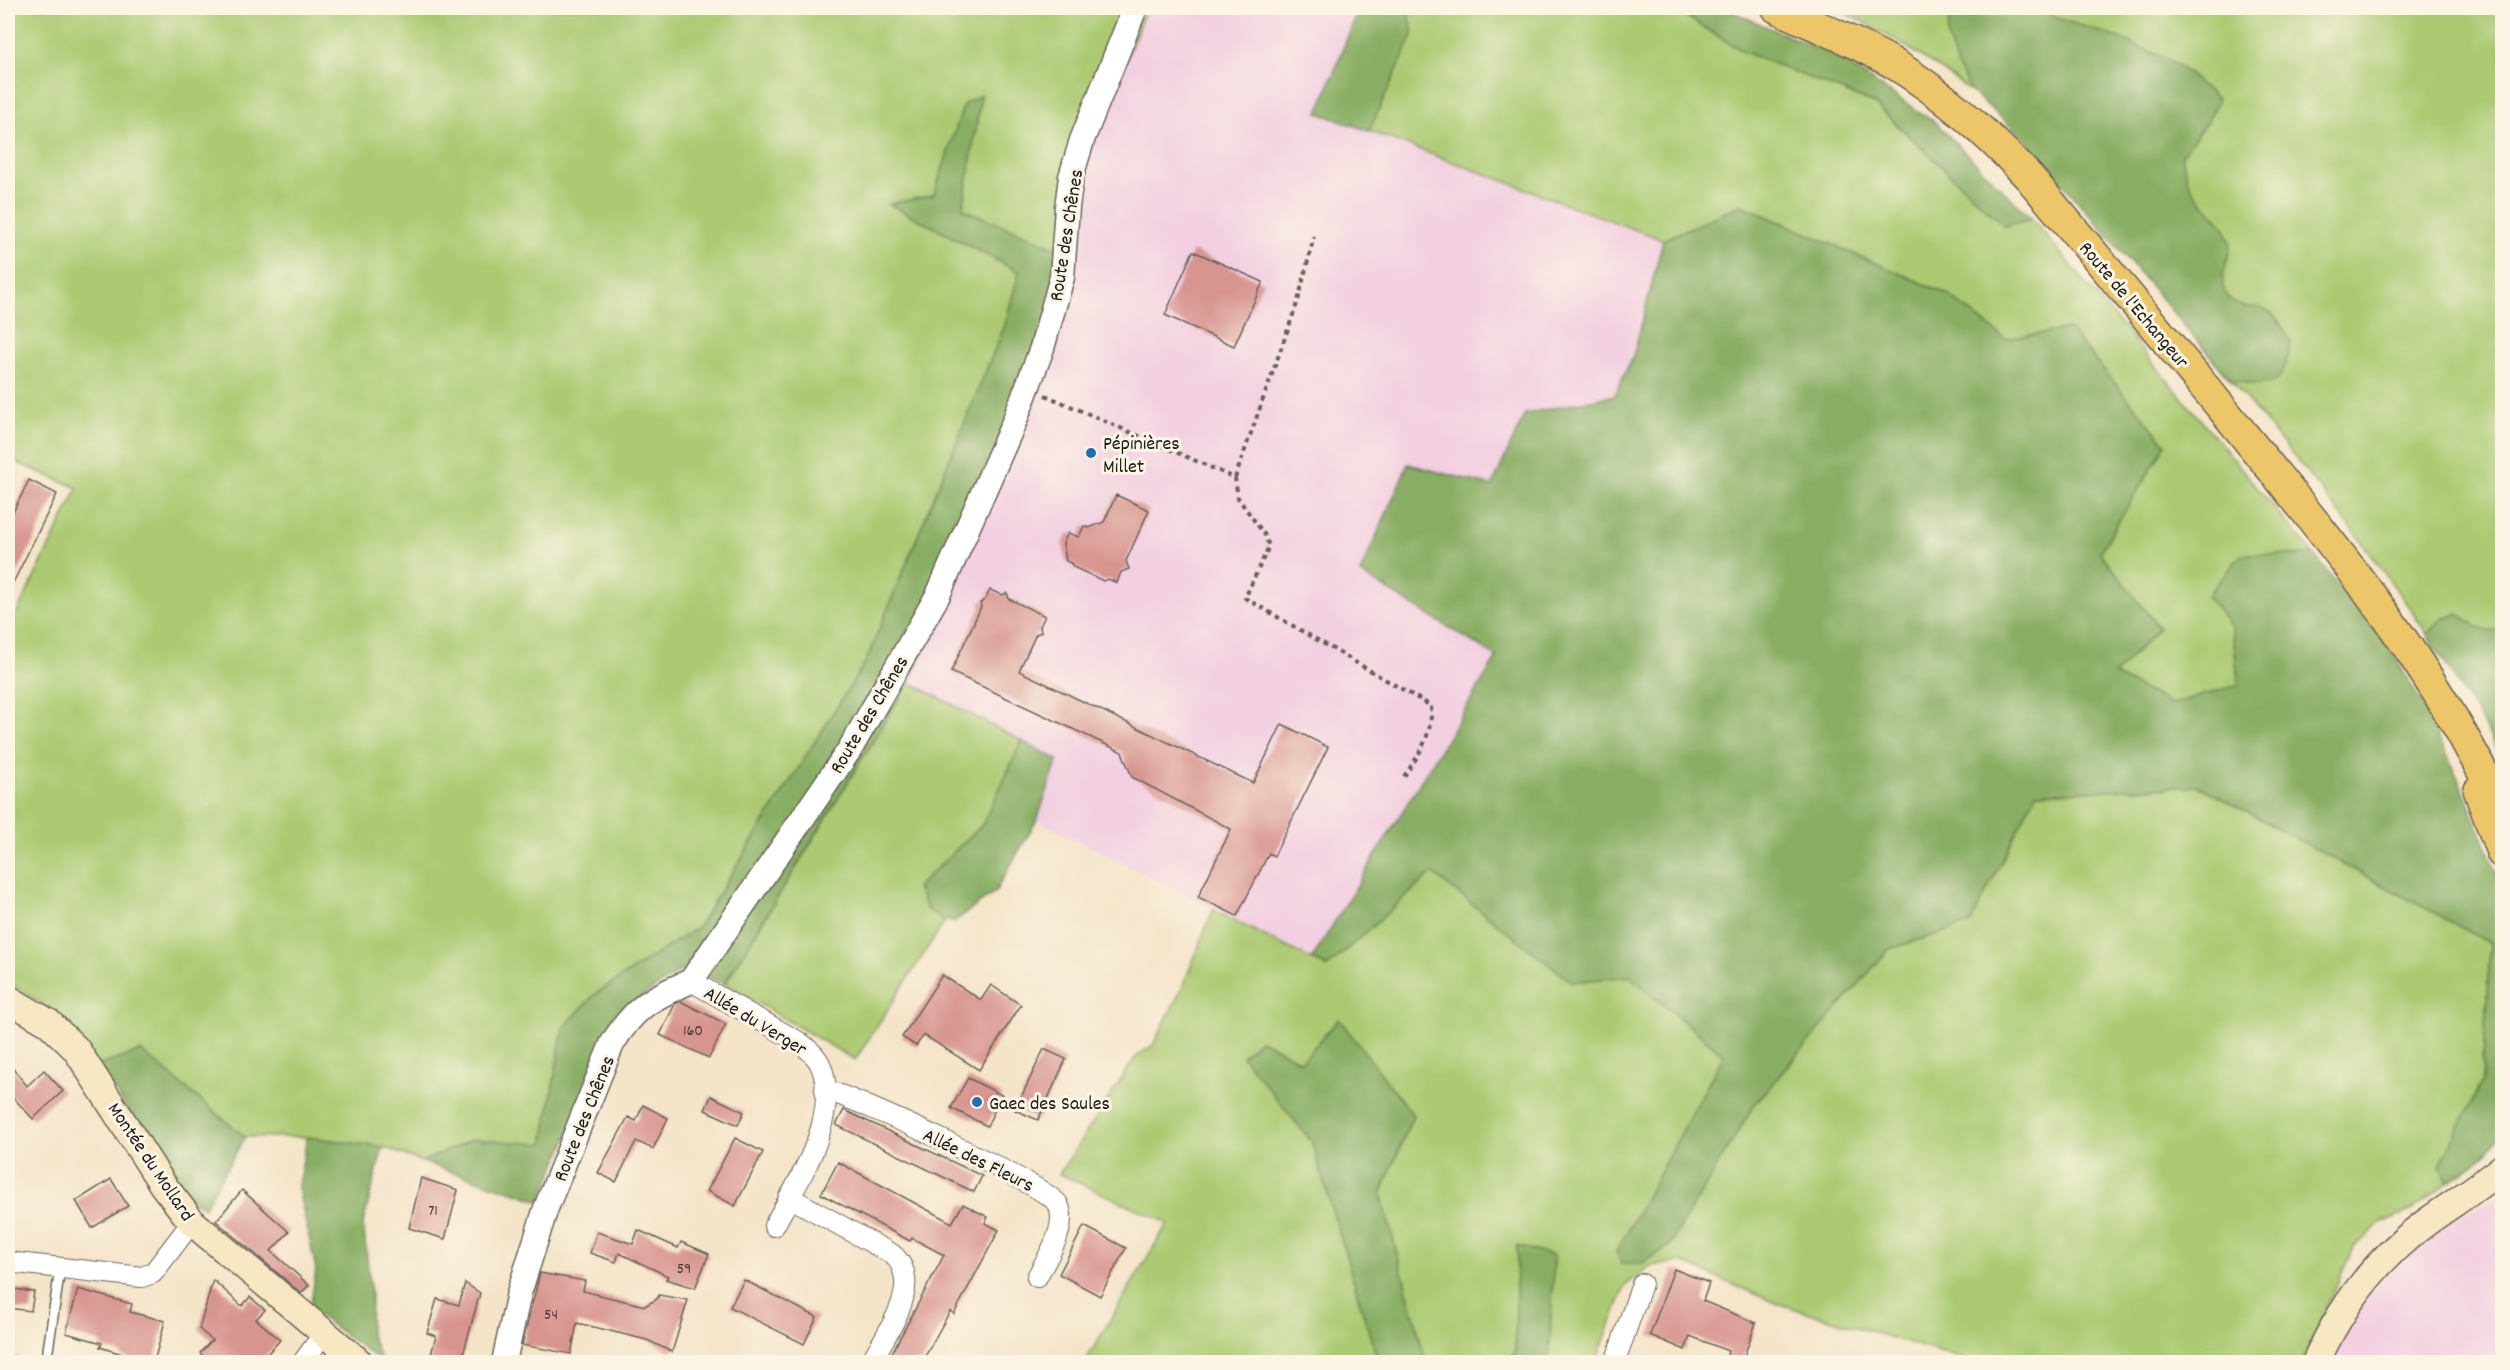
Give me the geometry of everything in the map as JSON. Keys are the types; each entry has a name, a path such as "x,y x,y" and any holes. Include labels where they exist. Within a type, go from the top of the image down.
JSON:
{"main road":[{"name":"Route de l'Echangeur","path":"1777,8 1854,43 1897,66 1962,112 2008,154 2337,549 2402,635 2486,775 2502,811"},
{"name":"Route de l'Echangeur","path":"2428,676 2475,781 2502,853"},
{"name":"Montée du Mollard","path":"8,999 48,1023 76,1049 163,1185 192,1222 359,1362"},
{"path":"2316,1362 2343,1311 2381,1260 2428,1221 2490,1186 2502,1168"}],"street":[{"name":"Route des Chênes","path":"504,1362 519,1293 546,1208 612,1044 625,1023 653,998 691,981 850,749 938,596 1028,387 1042,348 1062,277 1071,177 1082,140 1135,8"},
{"name":"Allée du Verger","path":"691,981 799,1042 813,1054 821,1066 825,1090 824,1109 817,1142 774,1226"},
{"name":"Allée des Fleurs","path":"825,1090 865,1104 979,1158 1054,1198 1060,1212 1060,1227 1037,1277"},
{"path":"789,1197 892,1254 902,1265 907,1280 903,1298 871,1362"},
{"path":"8,1262 120,1276 142,1276 153,1273 192,1222"},
{"path":"1615,1362 1642,1284"},
{"path":"303,1362 324,1333"}],"lane":[{"path":"48,1350 60,1269"}],"path":[{"path":"1314,236 1298,301 1235,478 1238,498 1264,534 1269,546 1245,598 1431,706 1432,720 1421,753 1402,779"},
{"path":"1028,387 1235,478"}],"shaded area":[{"path":"1146,8 1359,8 1318,113 1663,240 1634,353 1615,395 1525,414 1492,486 1408,465 1361,573 1497,657 1312,959 1037,820 1058,760 909,682 1026,424 1079,179"},
{"path":"2502,1197 2502,1362 2329,1362 2337,1343 2378,1284 2404,1259 2454,1217"}],"green space":[{"path":"8,8 1146,8 1079,179 1074,255 963,209 981,96 964,104 934,195 890,204 1019,272 1005,325 866,661 698,927 594,995 563,1028 543,1145 473,1139 422,1162 383,1147 307,1137 245,1137 141,1051 98,1066 66,1020 8,982 8,631 78,488 8,459"},
{"path":"1359,8 1408,8 1413,35 1369,131 1318,113"},
{"path":"1408,8 1673,8 1742,51 1875,104 2005,226 2032,219 2314,555 2242,555 2207,596 2232,627 2239,685 2172,704 2114,675 2159,628 2099,553 2166,444 2069,329 2005,339 1947,294 1741,205 1663,240 1369,131 1413,35"},
{"path":"1673,8 1724,8 1836,57 1935,122 2032,219 2005,226 1875,104 1742,51"},
{"path":"1835,8 2502,8 2502,759 2437,648 2362,543 2282,441 2039,152 1981,99 1934,65 1886,35"},
{"path":"1951,8 2039,8 2060,19 2120,38 2175,63 2218,99 2210,117 2182,155 2183,162 2194,191 2221,222 2229,238 2229,253 2223,277 2225,293 2239,305 2261,308 2271,313 2291,342 2284,368 2275,381 2259,384 2232,381 2021,135 1972,92 1957,66 1947,35"},
{"path":"981,95 963,209 1074,255 1071,287 1026,424 909,682 724,984 688,966 623,1009 540,1201 422,1162 473,1139 543,1144 563,1028 594,995 698,927 866,661 1005,325 1019,272 889,204 934,195 964,104"},
{"path":"1741,205 1947,294 2005,339 2069,329 2166,444 2100,552 2159,628 2114,675 2172,704 2239,685 2232,627 2207,596 2242,554 2314,555 2390,649 2427,712 2466,796 2502,886 2502,1132 2491,1148 2472,1166 2448,1182 2440,1166 2482,1081 2490,943 2199,786 2036,793 1970,924 1889,949 1754,1105 1669,1246 1641,1264 1622,1263 1616,1252 1724,1055 1629,976 1572,982 1432,873 1327,967 1312,959 1497,657 1360,573 1408,464 1492,486 1525,414 1615,395 1634,353 1663,240"},
{"path":"2459,614 2485,629 2502,629 2502,759 2487,730 2427,634 2443,617"},
{"path":"909,682 1022,741 983,824 918,887 927,910 945,921 855,1060 725,984"},
{"path":"1022,741 1058,760 1037,820 995,892 955,921 945,921 927,910 917,887 983,824"},
{"path":"2199,786 2490,943 2482,1081 2440,1166 2448,1182 2412,1210 2383,1222 2353,1248 2302,1362 1973,1362 1776,1303 1681,1262 1650,1266 1625,1286 1596,1362 1549,1362 1554,1256 1517,1246 1515,1354 1506,1362 1426,1362 1381,1194 1413,1115 1301,1062 1261,1040 1243,1056 1312,1142 1378,1362 1085,1362 1168,1223 1059,1174 1135,1058 1153,1045 1183,986 1213,910 1327,967 1432,873 1572,982 1629,976 1724,1055 1616,1252 1669,1246 1754,1105 1889,949 1970,924 2036,793"},
{"path":"1339,1019 1413,1115 1381,1194 1426,1362 1378,1362 1312,1142 1242,1056 1261,1040 1301,1062"},
{"path":"141,1051 245,1137 204,1208 186,1195 98,1066"},
{"path":"307,1137 383,1147 363,1223 371,1294 370,1333 382,1362 310,1309 316,1269 298,1188"},
{"path":"1517,1246 1554,1256 1549,1362 1506,1362 1515,1353"}],"building":[{"path":"1193,251 1263,282 1234,346 1165,315"},
{"path":"29,480 57,494 8,593 8,522"},
{"path":"1116,495 1149,510 1126,561 1129,569 1121,572 1117,583 1108,579 1103,581 1073,567 1066,561 1063,543 1068,533 1079,537 1084,526 1089,528 1104,522"},
{"path":"990,590 1002,595 1007,593 1009,599 1045,616 1040,626 1041,632 1036,634 1019,671 1253,783 1282,724 1328,747 1274,856 1269,853 1237,916 1198,897 1231,829 1132,777 1122,752 951,672 981,607 980,603 985,600"},
{"path":"942,975 981,1000 991,985 1021,1005 979,1070 924,1035 916,1046 902,1037"},
{"path":"680,1001 726,1024 709,1058 660,1035 675,1004"},
{"path":"1044,1049 1066,1059 1038,1120 1015,1110"},
{"path":"8,1062 27,1086 44,1070 63,1091 33,1119 8,1092"},
{"name":"Gaec des Saules","path":"968,1078 1002,1095 987,1126 951,1108"},
{"path":"711,1096 744,1112 738,1125 705,1110"},
{"path":"643,1105 668,1118 653,1149 636,1141 616,1182 598,1173 628,1117 636,1121"},
{"path":"844,1110 982,1176 974,1192 836,1125"},
{"path":"735,1138 763,1152 735,1206 707,1191"},
{"path":"838,1162 952,1223 963,1204 988,1217 985,1223 999,1230 954,1314 950,1311 922,1362 887,1362 944,1255 912,1238 910,1241 821,1194"},
{"path":"421,1178 458,1190 445,1239 409,1228"},
{"path":"111,1179 128,1206 92,1228 76,1201"},
{"path":"242,1190 289,1232 271,1251 309,1285 301,1293 216,1221"},
{"path":"1084,1226 1126,1248 1100,1296 1059,1274"},
{"path":"638,1230 678,1248 681,1242 709,1254 695,1288 666,1279 668,1276 619,1253 616,1262 590,1253 597,1232 633,1244"},
{"path":"1674,1269 1709,1283 1703,1301 1756,1323 1742,1362 1725,1362 1728,1351 1690,1336 1685,1350 1650,1335"},
{"path":"540,1273 585,1281 583,1291 645,1306 657,1299 659,1295 688,1300 672,1352 647,1340 577,1323 571,1354 522,1345"},
{"path":"213,1280 242,1306 250,1297 265,1310 256,1319 280,1340 260,1362 210,1362 200,1353 212,1340 199,1329"},
{"path":"744,1280 817,1317 804,1344 730,1307"},
{"path":"465,1283 480,1293 461,1362 429,1362 436,1336 427,1333 437,1299 459,1305"},
{"path":"8,1288 34,1292 31,1311 8,1308"},
{"path":"78,1289 132,1304 130,1312 165,1321 154,1362 121,1356 122,1354 100,1347 102,1343 66,1333"}],"waterway":[{"path":"8,1357 25,1362"}],"place":[{"name":"Pépinières Millet","path":"1091,453"},
{"name":"Gaec des Saules","path":"977,1102"}]}
